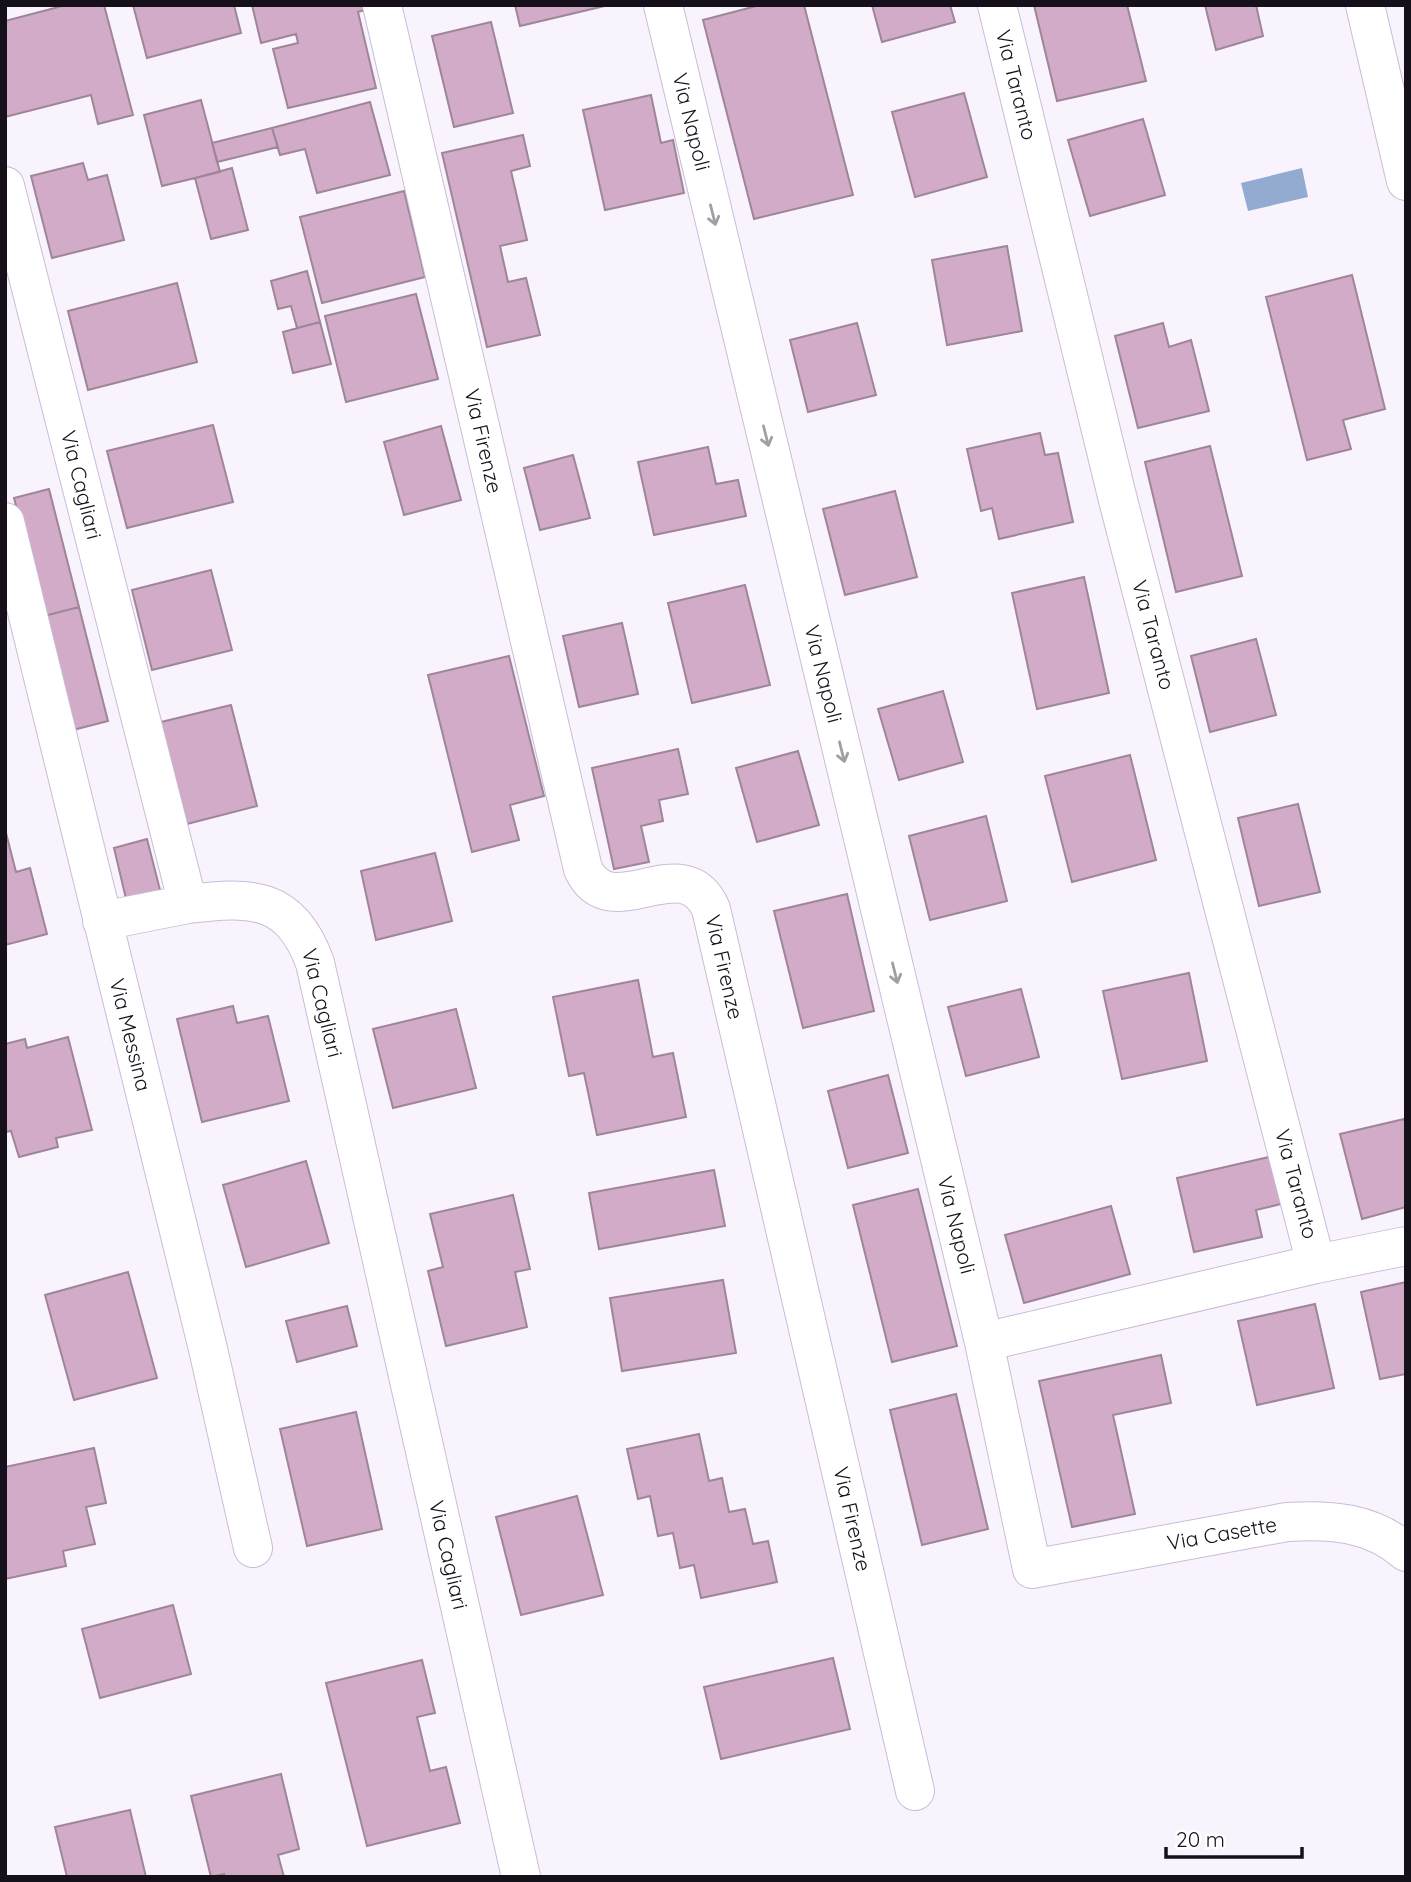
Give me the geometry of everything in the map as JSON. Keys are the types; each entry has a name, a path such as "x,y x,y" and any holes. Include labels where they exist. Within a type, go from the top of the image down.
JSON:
{"street":[{"name":"Via Firenze","path":"382,5 583,869 597,889 611,893 661,884 687,885 706,898 711,909 915,1791"},
{"name":"Via Napoli","path":"663,5 984,1342 1032,1569"},
{"name":"Via Taranto","path":"997,5 1118,500 1316,1264"},
{"path":"1365,5 1406,181"},
{"name":"Via Cagliari","path":"5,186 188,904 230,900 250,901 268,906 293,922 305,937 313,956 521,1877"},
{"name":"Via Messina","path":"5,522 208,1349 253,1548"},
{"path":"102,921 188,904"},
{"path":"984,1342 1316,1264 1406,1246"},
{"name":"Via Casette","path":"1032,1569 1287,1522 1308,1521 1332,1521 1369,1529 1406,1552"}],"water":[{"path":"1302,168 1308,197 1248,211 1241,183"}],"building":[{"path":"66,5 104,5 133,115 98,124 91,95 5,117 5,21"},
{"path":"133,5 234,5 241,33 147,58"},
{"path":"252,5 371,5 372,8 358,12 376,88 288,108 273,49 298,43 296,34 261,43"},
{"path":"515,5 609,5 520,26"},
{"path":"760,5 804,5 853,195 754,219 703,20"},
{"path":"872,5 950,5 955,22 882,42"},
{"path":"1034,5 1127,5 1146,81 1057,101"},
{"path":"1205,5 1256,5 1263,36 1216,50"},
{"path":"491,22 513,113 454,127 432,36"},
{"path":"964,93 987,177 915,197 892,112"},
{"path":"651,95 661,143 673,140 684,193 605,210 583,110"},
{"path":"201,100 220,172 162,186 144,115"},
{"path":"370,102 390,175 317,193 305,149 280,155 272,128"},
{"path":"1143,119 1165,195 1090,216 1068,140"},
{"path":"272,128 278,147 217,162 212,143"},
{"path":"523,135 530,166 511,171 527,240 500,246 508,282 526,278 540,335 487,347 442,153"},
{"path":"83,163 88,180 107,175 124,240 52,258 31,176"},
{"path":"232,168 248,230 211,239 195,178"},
{"path":"404,191 425,277 322,303 300,217"},
{"path":"1007,246 1022,331 947,345 932,260"},
{"path":"307,271 320,322 297,328 291,306 278,309 271,281"},
{"path":"1352,275 1385,409 1343,420 1351,449 1307,460 1266,297"},
{"path":"177,283 197,362 88,390 68,311"},
{"path":"416,294 438,379 346,402 325,316"},
{"path":"320,322 331,364 293,373 283,332"},
{"path":"857,323 876,395 808,412 790,340"},
{"path":"1163,323 1169,347 1191,340 1209,411 1138,428 1115,336"},
{"path":"213,425 233,502 127,528 107,451"},
{"path":"441,426 461,500 404,515 384,442"},
{"path":"1040,433 1045,455 1058,453 1073,522 999,539 992,508 981,511 967,449"},
{"path":"1210,446 1242,576 1176,592 1145,462"},
{"path":"708,447 716,484 738,480 746,516 654,535 638,462"},
{"path":"573,455 590,518 540,530 524,468"},
{"path":"49,489 79,607 44,616 14,498"},
{"path":"895,491 917,577 845,595 823,509"},
{"path":"211,570 232,650 152,670 132,590"},
{"path":"1084,577 1109,693 1037,709 1012,593"},
{"path":"745,585 770,685 692,703 668,603"},
{"path":"79,607 108,721 73,730 44,616"},
{"path":"622,623 638,694 579,707 563,636"},
{"path":"1256,639 1276,715 1210,732 1191,656"},
{"path":"509,656 544,796 510,805 519,840 472,852 428,675"},
{"path":"943,691 963,762 899,780 878,709"},
{"path":"231,705 257,806 187,824 161,722"},
{"path":"678,749 688,794 659,800 663,821 641,826 649,862 614,869 592,768"},
{"path":"798,751 819,825 757,842 736,768"},
{"path":"1130,755 1156,860 1072,882 1045,776"},
{"path":"1298,804 1320,892 1259,906 1238,818"},
{"path":"986,816 1007,901 930,920 909,836"},
{"path":"5,829 16,872 30,868 47,934 5,945"},
{"path":"147,839 161,894 127,903 114,848"},
{"path":"435,853 452,921 376,940 361,871"},
{"path":"847,894 874,1011 803,1028 774,911"},
{"path":"1189,973 1207,1061 1122,1079 1103,991"},
{"path":"638,980 653,1057 673,1053 686,1117 597,1135 584,1073 569,1076 553,997"},
{"path":"1021,989 1039,1057 966,1076 948,1007"},
{"path":"233,1006 237,1023 268,1016 289,1101 202,1122 177,1019"},
{"path":"456,1009 476,1088 393,1108 373,1029"},
{"path":"68,1037 92,1130 56,1138 58,1147 19,1157 11,1131 5,1132 5,1044 25,1039 27,1048"},
{"path":"888,1075 908,1153 848,1168 828,1091"},
{"path":"1404,1119 1406,1207 1362,1219 1340,1134"},
{"path":"1269,1157 1281,1204 1256,1210 1262,1237 1194,1252 1177,1178"},
{"path":"306,1161 329,1243 246,1267 223,1185"},
{"path":"714,1170 725,1226 599,1249 589,1193"},
{"path":"918,1189 957,1346 892,1362 853,1205"},
{"path":"513,1195 530,1269 515,1272 527,1327 446,1346 428,1271 443,1267 430,1214"},
{"path":"1111,1206 1130,1274 1024,1303 1005,1235"},
{"path":"128,1272 157,1378 74,1400 45,1295"},
{"path":"723,1280 736,1353 622,1371 610,1298"},
{"path":"1406,1282 1406,1374 1380,1379 1361,1292"},
{"path":"1315,1304 1334,1388 1257,1405 1238,1321"},
{"path":"347,1306 357,1346 297,1362 286,1321"},
{"path":"1161,1355 1171,1403 1113,1415 1135,1514 1072,1527 1039,1381"},
{"path":"956,1394 988,1529 922,1545 890,1410"},
{"path":"356,1412 382,1529 307,1546 280,1429"},
{"path":"699,1434 709,1481 722,1478 729,1512 745,1509 753,1544 768,1541 777,1582 701,1598 694,1565 680,1568 673,1533 658,1536 650,1496 638,1499 627,1449"},
{"path":"94,1448 106,1503 86,1507 95,1544 63,1551 66,1566 5,1579 5,1467"},
{"path":"577,1496 603,1595 521,1615 496,1517"},
{"path":"173,1605 191,1674 100,1698 82,1629"},
{"path":"833,1658 850,1729 721,1759 704,1687"},
{"path":"422,1660 435,1713 417,1717 430,1771 446,1767 460,1823 367,1846 326,1683"},
{"path":"281,1774 299,1849 278,1855 284,1877 224,1877 224,1874 211,1877 191,1796"},
{"path":"130,1810 146,1877 67,1877 55,1827"}]}
